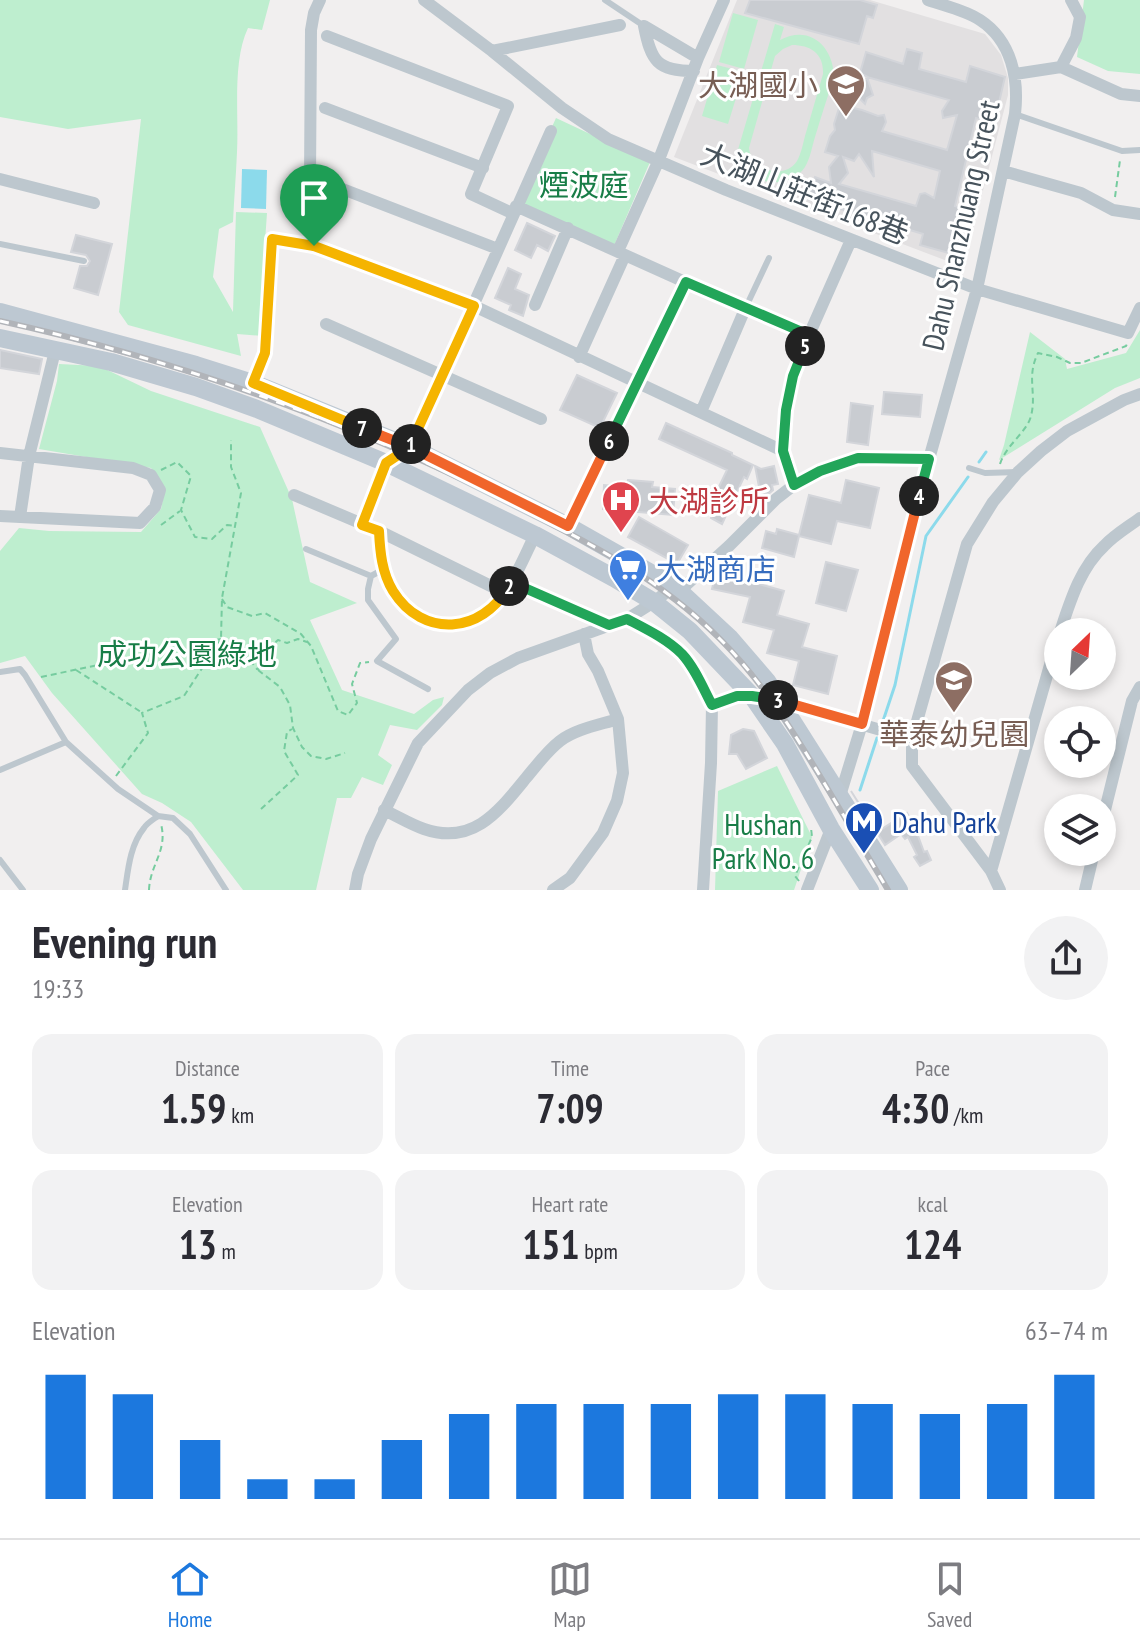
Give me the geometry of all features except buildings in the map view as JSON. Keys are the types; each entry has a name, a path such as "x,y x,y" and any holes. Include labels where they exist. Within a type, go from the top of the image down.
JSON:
{"main road":[{"path":"0,312 253,383 410,447 568,526 674,586 730,638 767,681 899,890"},
{"path":"0,338 111,362 257,409 386,463 535,535 654,602 690,631 752,696 785,744 831,829 870,890"}],"street":[{"path":"314,246 310,179 311,30 320,0"},
{"name":"大湖山莊街168巷","path":"424,0 562,108 608,139 658,162 977,289 1128,333"},
{"path":"579,357 724,0"},
{"name":"Dahu Shanzhuang Street","path":"840,796 862,724 929,459 977,289 1015,114 1015,74 1007,48 980,19 928,0"},
{"path":"1061,67 1076,38 1080,17 1071,0"},
{"path":"492,51 620,25"},
{"path":"644,26 649,48 658,63 674,71 696,64"},
{"path":"644,26 696,64"},
{"path":"327,36 508,106 471,194 568,228 809,335"},
{"path":"1015,74 1061,67 1121,94 1140,96"},
{"path":"325,108 483,168"},
{"path":"362,525 386,463 410,447 551,131"},
{"path":"1003,171 1081,193 1113,210 1140,214"},
{"path":"0,179 94,203"},
{"path":"327,183 498,249"},
{"path":"535,305 568,228"},
{"path":"253,383 265,353 272,239 314,246 474,306 783,451"},
{"path":"794,485 783,451 786,410 793,376 851,240"},
{"path":"568,526 686,282"},
{"path":"1128,333 1140,308"},
{"path":"701,412 745,309"},
{"path":"326,324 541,419"},
{"path":"20,517 29,456 55,351"},
{"path":"1000,890 991,871 912,766 912,739 967,544 993,502 1041,451 1067,431 1140,394"},
{"path":"0,453 133,468 151,475 160,490 155,507 140,523 0,516"},
{"path":"355,890 358,874 384,810 418,743 468,690 490,673 518,658 627,619 674,586 686,585 776,499 820,471 858,458 929,459"},
{"path":"294,495 508,587 609,625"},
{"path":"1064,618 1086,569 1103,546 1140,518"},
{"path":"379,531 384,569 392,590 408,610 431,623 458,625 489,611 508,587 535,535"},
{"path":"627,619 665,640 682,654 712,705 703,890"},
{"path":"559,889 603,833 617,801 623,773 618,719 588,654 584,634"},
{"path":"991,871 1044,686"},
{"path":"1109,794 1132,701 1140,687"},
{"path":"712,705 737,696 752,696 780,701 912,739"},
{"path":"384,810 426,830 452,833 471,831 488,820 559,741 571,733 618,719"},
{"path":"808,889 831,829"},
{"path":"1085,890 1091,866"}],"lane":[{"path":"605,0 644,26"},
{"path":"1015,114 1122,151 1140,150"},
{"path":"0,244 84,261"},
{"path":"745,309 769,258"},
{"path":"969,468 985,473 1018,472"},
{"path":"306,549 371,576"},
{"path":"384,569 371,576 368,600 396,639 377,661 428,689"},
{"path":"0,672 20,669 66,742 111,783 158,816 173,818 190,834 226,890"},
{"path":"0,770 66,742"},
{"path":"125,890 138,837 144,827 158,816"},
{"path":"0,860 23,890"}],"path":[{"path":"1113,210 1122,151"},
{"path":"997,472 1003,455 1031,416 1032,365 1038,353 1070,363 1081,363 1126,346 1128,333"},
{"path":"142,713 184,696 221,639 222,598 241,493 231,467 231,440"},
{"path":"155,474 177,462 191,476 181,510 161,525"},
{"path":"181,510 195,537 212,539 227,525 236,526"},
{"path":"222,598 227,607 252,616 265,613 301,634 308,642 338,711 348,715 357,703 352,684 360,663 377,661"},
{"path":"41,677 221,639 280,687 290,705 293,728 302,747 311,756 326,759 345,753"},
{"path":"257,669 263,667 253,654 269,648 278,640 308,642"},
{"path":"76,670 142,713 148,733 111,783"},
{"path":"261,809 298,775 284,751 287,732 293,728"},
{"path":"149,890 149,877 163,847 164,835 158,816"},
{"path":"808,889 795,876 812,837 811,828"}],"shaded area":[{"name":"大湖國小","path":"737,0 870,0 985,34 1001,55 1008,78 1008,95 963,267 674,157"}],"green space":[{"path":"0,0 270,0 262,30 248,28 240,56 233,222 219,229 213,277 233,312 236,212 267,213 263,336 237,334 241,356 128,325 119,312 141,119 68,129 0,117"},
{"path":"1084,0 1140,0 1140,74 1108,71 1077,57"},
{"path":"733,13 758,20 744,69 719,62"},
{"path":"775,24 784,27 780,40 801,35 818,41 830,57 834,78 805,167 791,179 766,181 748,173 737,153","holes":["799,45 819,56 823,74 797,161 784,170 769,170 756,162 749,148 775,56 783,49"]},
{"path":"717,65 744,72 728,124 702,116"},
{"name":"煙波庭","path":"556,118 650,162 613,248 516,206"},
{"path":"1140,330 1140,378 1115,388 999,460 1030,332 1065,359 1067,369 1126,353"},
{"name":"成功公園綠地","path":"59,364 99,366 151,391 260,427 292,499 310,582 357,603 310,620 342,690 414,714 433,700 444,697 442,705 417,730 390,725 378,755 392,765 383,785 362,777 351,798 337,798 316,890 243,890 191,822 142,794 52,693 25,656 0,663 0,551 19,528 141,532 161,509 165,489 151,468 39,449"},
{"name":"Hushan Park No. 6","path":"777,766 812,837 794,890 715,890 718,791"}],"water":[{"path":"242,169 267,170 266,209 241,208"}],"waterway":[{"path":"979,462 986,452"},
{"path":"883,721 895,685 926,536 968,477"},
{"path":"860,790 877,738"}],"railway":[{"path":"0,321 198,374 326,420 451,474 541,518 647,579 720,639 778,709 888,890"}],"place":[{"name":"大湖國小","path":"846,118"},
{"name":"大湖診所","path":"621,534"},
{"name":"大湖商店","path":"628,602"},
{"name":"華泰幼兒園","path":"954,714"},
{"name":"Dahu Park","path":"864,855"}],"route":[{"path":"314,246 272,239 265,353 253,383 410,447 568,526 686,282 809,335 793,376 786,410 783,451 794,485 820,471 858,458 929,459 862,724 752,696 737,696 712,705 682,654 665,640 627,619 609,625 511,582 489,611 458,625 431,623 408,610 392,590 384,569 379,531 362,525 386,463 410,447 474,306 314,246"}]}
